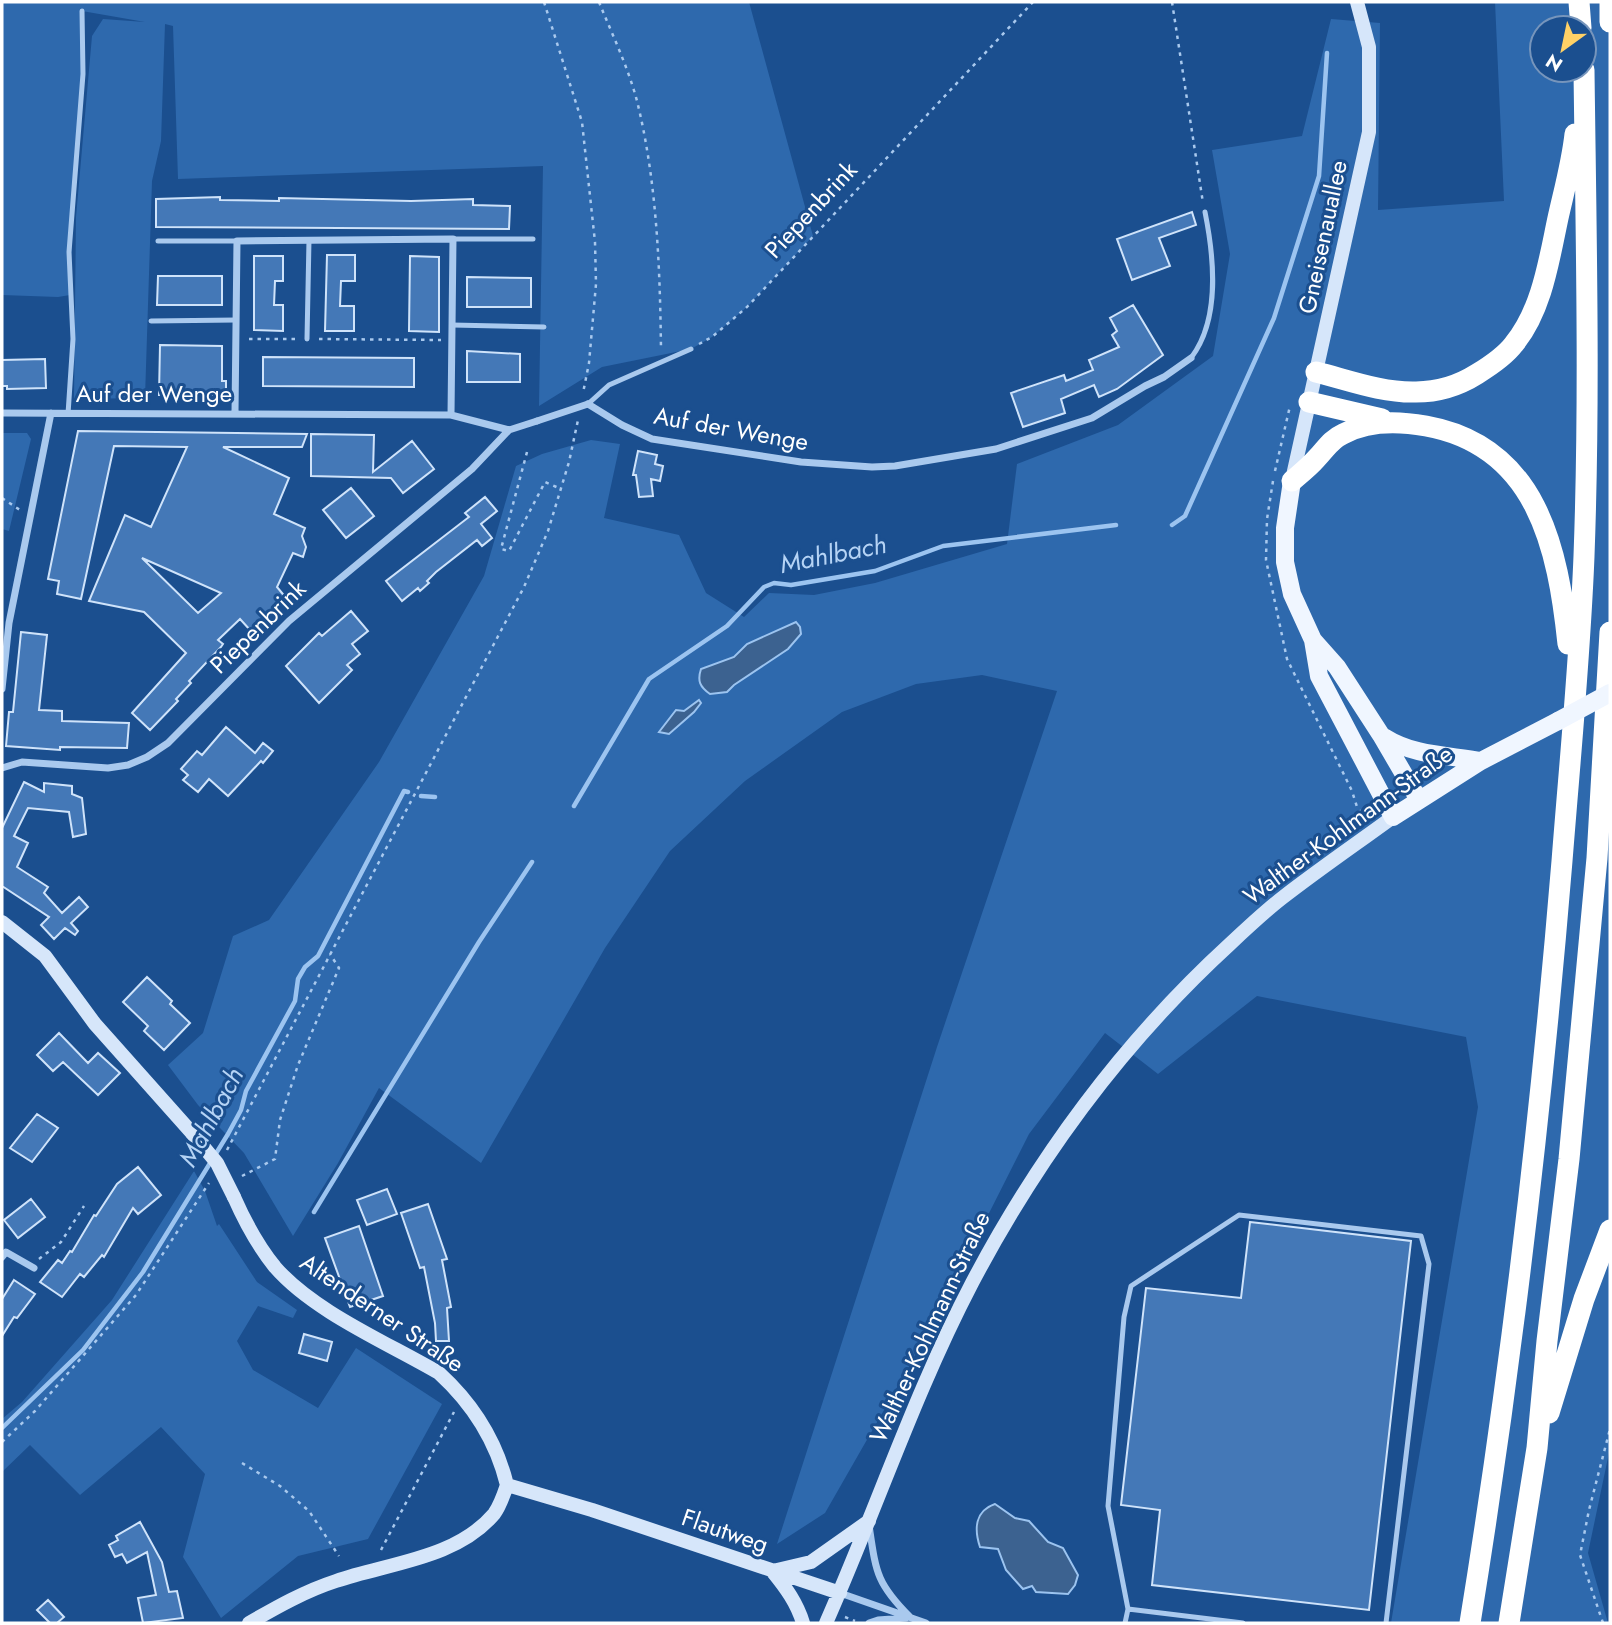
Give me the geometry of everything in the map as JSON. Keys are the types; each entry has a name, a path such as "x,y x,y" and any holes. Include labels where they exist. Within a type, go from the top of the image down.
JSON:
{"highway":[{"path":"1610,2 1610,22"},
{"path":"1316,372 1388,390 1432,390 1450,387 1470,379 1491,366 1514,345 1532,316 1548,266 1574,145 1582,84"},
{"path":"1470,1623 1494,1470 1534,1163 1575,706 1584,556 1587,410 1584,84"},
{"path":"1309,402 1393,421 1449,430 1493,453 1514,474 1546,527 1560,577 1575,706"},
{"path":"1292,481 1317,459 1329,442 1345,432 1393,421"},
{"path":"1508,1623 1537,1448 1570,1146 1609,711 1610,632"},
{"path":"1537,1448 1584,1298 1610,1230"}],"main road":[{"name":"Gneisenauallee","path":"1292,481 1369,132 1371,104 1368,47 1357,2"},
{"path":"1292,481 1285,527 1285,562 1292,594 1313,640 1319,676 1393,817"},
{"path":"1313,640 1337,667 1419,800"},
{"name":"Walther-Kohlmann-Straße","path":"826,1623 928,1377 971,1285 1009,1216 1049,1152 1156,1017 1213,959 1280,899 1393,817 1488,757 1609,711"},
{"path":"1381,735 1406,749 1423,754 1488,757"},
{"name":"Altenderner Straße","path":"2,922 45,956 95,1024 217,1163 251,1233 277,1268 288,1280 339,1316 439,1373 478,1417 496,1448 507,1485"},
{"path":"249,1623 299,1594 461,1541 495,1513 507,1485"},
{"name":"Flautweg","path":"507,1485 839,1593"},
{"path":"803,1623 795,1602 772,1571 811,1562 869,1521"}],"street":[{"path":"235,413 237,241 453,239 451,415"},
{"name":"Auf der Wenge","path":"585,402 615,421 652,439 802,462 895,466 983,452 1057,431 1092,418 1164,377 1191,358"},
{"path":"509,430 585,402"},
{"name":"Auf der Wenge","path":"2,413 451,415 509,430"},
{"path":"2,690 9,623 51,414"},
{"name":"Piepenbrink","path":"2,768 22,762 108,768 128,765 147,757 168,743 289,621 472,469 509,430"},
{"path":"3,1252 32,1267"},
{"path":"869,1521 879,1578 888,1595 910,1617"},
{"name":"Flautweg","path":"839,1593 926,1623"},
{"path":"869,1623 910,1617"}],"lane":[{"path":"68,414 72,339 69,252 83,74 82,11"},
{"path":"1191,358 1205,336 1212,280 1211,239 1205,212"},
{"path":"453,239 533,239"},
{"path":"307,339 309,240"},
{"path":"158,241 237,241"},
{"path":"150,321 236,320"},
{"path":"452,325 544,327"},
{"path":"585,402 609,385 691,349"},
{"path":"1125,1623 1128,1609 1108,1506 1124,1317 1131,1286 1239,1215 1421,1236 1429,1264 1386,1623"},
{"path":"1128,1609 1243,1623"}],"path":[{"path":"544,2 582,122 595,242 594,310 585,402"},
{"path":"599,2 636,98 646,145 656,228 661,363"},
{"name":"Piepenbrink","path":"691,349 712,337 747,307 1033,2"},
{"path":"1172,2 1205,212"},
{"path":"236,339 452,341"},
{"path":"225,1154 524,587 548,531 569,462 579,413"},
{"path":"527,452 501,549 509,551 545,482 561,489"},
{"path":"2,498 20,510"},
{"path":"247,1173 275,1159 280,1120 298,1065 339,968 330,954"},
{"path":"2,1442 35,1411 136,1295 212,1179"},
{"path":"32,1267 61,1242 84,1206"},
{"path":"381,1550 462,1396"},
{"path":"1603,1623 1580,1555 1610,1429"},
{"path":"242,1462 279,1486 309,1511 339,1556"},
{"path":"845,1617 855,1621"}],"shaded area":[{"path":"2,2 749,2 813,236 747,307 712,337 691,349 602,367 539,406 543,166 178,179 173,26 165,24 161,141 152,181 145,398 74,399 76,217 92,36 103,19 145,22 82,11 70,295 2,295"},
{"path":"1495,2 1610,2 1610,1448 1588,1553 1608,1623 1391,1623 1478,1107 1466,1037 1257,996 1158,1074 1105,1033 1029,1134 931,1328 825,1513 777,1544 937,1047 1057,691 982,675 916,684 842,712 745,781 670,851 605,948 481,1163 379,1088 338,1163 293,1236 244,1153 198,1105 168,1065 203,1033 233,936 269,920 379,762 484,576 516,466 542,454 591,440 620,444 604,518 679,535 706,593 744,617 769,593 814,595 875,583 1007,544 1017,464 1118,425 1213,356 1230,254 1212,150 1302,136 1331,19 1380,23 1378,210 1504,201"},
{"path":"2,433 27,433 31,439 9,531 2,529"},
{"path":"796,622 801,634 788,649 727,692 710,694 702,686 699,680 701,669 734,657 747,644"},
{"path":"699,700 701,703 694,712 669,734 659,732 676,710 684,711"},
{"path":"194,1171 205,1191 217,1226 219,1224 257,1282 297,1310 293,1318 258,1306 237,1341 253,1370 318,1408 356,1348 442,1404 368,1539 298,1556 221,1618 183,1557 205,1474 161,1427 80,1495 30,1445 2,1472 2,1419 22,1402 112,1300"},
{"path":"995,1504 1015,1518 1029,1521 1048,1542 1063,1548 1078,1575 1068,1594 1036,1592 1032,1586 1023,1589 1006,1570 998,1549 980,1547 978,1521 983,1511"}],"building":[{"path":"220,197 220,200 279,201 279,198 411,201 473,199 473,205 510,206 509,229 156,227 156,199"},
{"path":"1192,212 1196,225 1159,238 1170,266 1132,280 1117,239"},
{"path":"327,255 355,255 355,281 341,281 340,306 354,306 354,331 325,331"},
{"path":"254,256 283,256 283,281 275,281 274,305 283,305 283,331 254,330"},
{"path":"410,256 439,257 439,332 409,331"},
{"path":"158,276 222,276 222,305 157,305"},
{"path":"467,277 531,278 531,307 467,307"},
{"path":"1133,305 1163,355 1117,389 1099,397 1094,385 1061,399 1065,413 1023,427 1011,393 1064,375 1066,381 1093,370 1089,360 1119,347 1112,335 1117,331 1110,318"},
{"path":"160,345 222,346 222,381 226,381 226,395 159,395"},
{"path":"467,351 520,354 520,382 467,382"},
{"path":"263,357 414,358 414,387 263,386"},
{"path":"45,359 46,388 7,389 7,386 2,386 2,360"},
{"path":"78,431 307,434 302,447 223,447 289,478 274,514 305,528 302,536 306,547 303,557 293,553 277,587 287,599 251,631 240,619 218,640 223,644 221,647 189,681 191,683 176,699 178,701 150,730 132,713 186,653 144,612 89,601 125,515 151,527 187,447 114,446 81,599 57,594 59,581 48,579","holes":["142,558 221,593 198,613"]},
{"path":"311,434 374,435 373,472 412,441 434,469 403,493 391,478 311,476"},
{"path":"638,451 657,455 655,464 663,466 660,481 651,479 653,496 639,497 636,475 633,475"},
{"path":"351,488 374,516 346,538 323,510"},
{"path":"485,497 497,511 481,524 492,538 482,546 477,540 436,572 420,591 418,588 402,601 386,581 469,517 465,513"},
{"path":"351,611 368,631 352,644 360,654 347,665 352,670 319,703 286,666 319,633 322,636"},
{"path":"21,632 47,635 39,710 62,711 62,721 129,723 127,748 60,747 60,750 6,746 9,712 13,712"},
{"path":"226,727 255,753 263,743 273,751 228,796 209,779 198,792 183,780 188,775 181,769 197,751 202,755"},
{"path":"24,782 44,792 44,783 72,786 72,794 82,798 86,834 73,837 69,812 28,808 14,836 28,843 17,867 48,887 44,893 62,913 79,897 88,907 71,923 78,931 75,935 65,928 54,939 41,925 49,917 2,886 2,828"},
{"path":"147,977 190,1023 164,1050 144,1031 148,1026 123,1002"},
{"path":"59,1033 88,1063 98,1053 120,1073 98,1095 63,1062 53,1071 37,1055"},
{"path":"37,1114 58,1128 32,1162 10,1148"},
{"path":"138,1167 161,1195 138,1214 133,1208 104,1257 102,1255 84,1277 80,1274 62,1297 40,1282 58,1260 62,1263 70,1251 72,1252 117,1184"},
{"path":"387,1189 397,1214 367,1225 357,1200"},
{"path":"31,1199 45,1217 18,1238 4,1220"},
{"path":"428,1204 447,1259 442,1260 451,1307 447,1308 449,1341 436,1341 424,1267 420,1268 401,1213"},
{"path":"1250,1222 1411,1241 1369,1610 1152,1585 1160,1510 1121,1505 1146,1288 1241,1298"},
{"path":"359,1226 383,1296 350,1307 325,1238"},
{"path":"14,1280 35,1294 17,1318 14,1317 2,1336 2,1299"},
{"path":"304,1334 332,1342 327,1361 299,1353"},
{"path":"140,1522 162,1562 169,1592 177,1591 183,1618 143,1623 138,1598 156,1595 147,1552 127,1563 122,1554 115,1557 109,1545 118,1540 116,1536"},
{"path":"48,1600 64,1617 57,1623 50,1623 37,1610"}],"waterway":[{"path":"1172,525 1185,516 1274,318 1319,176 1327,53"},
{"name":"Mahlbach","path":"574,806 649,679 727,626 764,587 774,583 791,585 875,571 943,546 1116,525"},
{"name":"Mahlbach","path":"2,1428 83,1350 143,1272 228,1134 241,1110 246,1091 295,1001 298,979 305,967 318,956 404,791 408,792"},
{"name":"Mahlbach","path":"421,796 435,797"},
{"path":"314,1212 479,942 532,862"}]}
